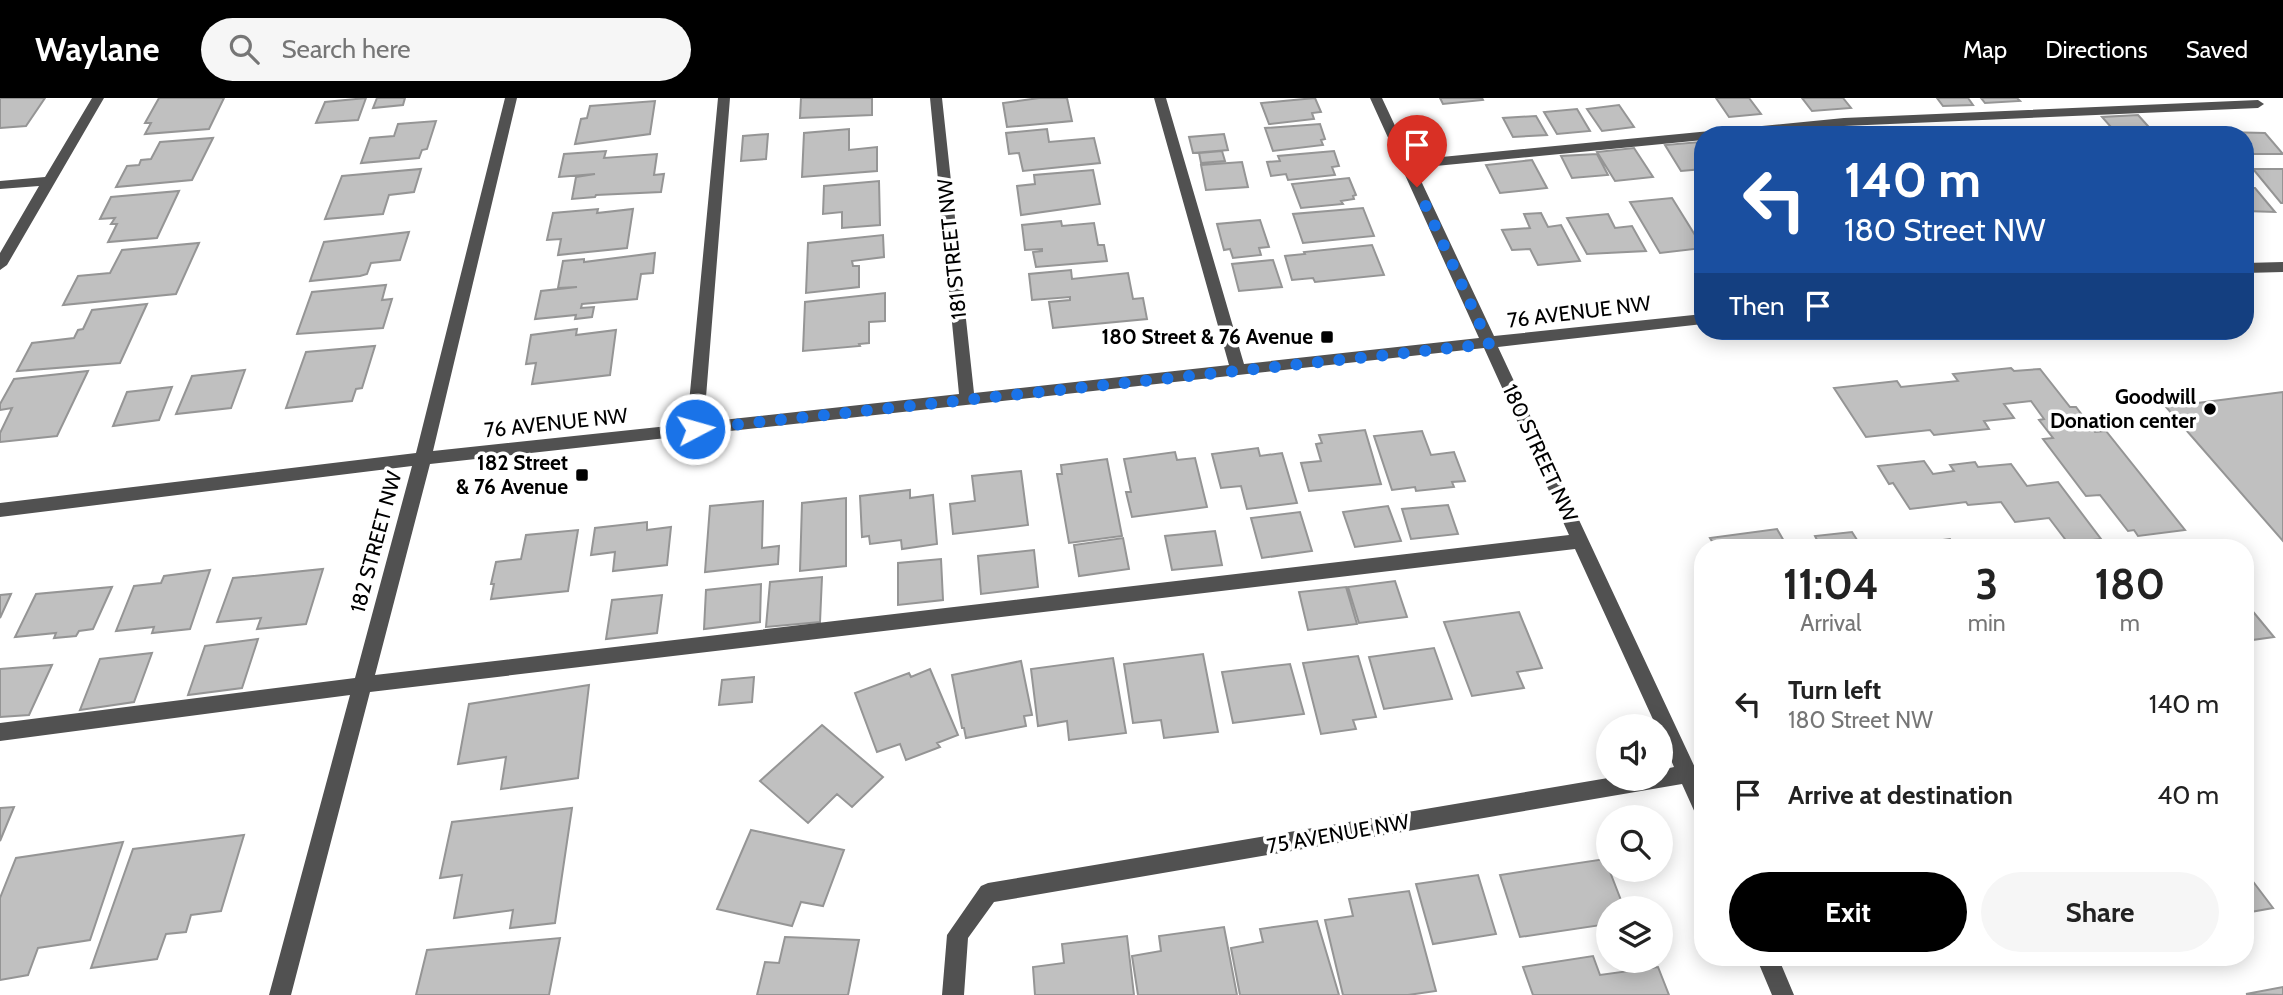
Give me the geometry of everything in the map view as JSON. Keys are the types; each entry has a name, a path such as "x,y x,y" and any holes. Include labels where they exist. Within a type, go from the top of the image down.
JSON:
{"street":[{"path":"0,265 97,98"},
{"name":"182 STREET NW","path":"279,995 421,459 510,98"},
{"path":"695,429 724,98"},
{"name":"181 STREET NW","path":"936,98 967,399"},
{"path":"1160,98 1238,370"},
{"name":"180 STREET NW","path":"1376,98 1694,788"},
{"path":"2047,98 2058,112"},
{"path":"1803,126 2258,104"},
{"path":"1407,165 1694,136"},
{"path":"0,186 49,181"},
{"path":"2254,268 2283,267"},
{"name":"76 AVENUE NW","path":"0,510 421,459 1694,320"},
{"path":"0,732 362,685 1580,541"},
{"name":"75 AVENUE NW","path":"953,995 958,935 988,893 1688,774"},
{"path":"1771,966 1783,995"}],"building":[{"path":"0,98 45,98 26,126 0,128"},
{"path":"159,98 224,98 209,129 145,134 151,123 145,123"},
{"path":"366,98 358,120 316,123 325,102"},
{"path":"377,98 405,98 403,105 373,108"},
{"path":"801,98 872,98 872,115 800,118"},
{"path":"1039,98 1067,98 1072,121 1007,127 1003,103"},
{"path":"1315,98 1321,112 1312,113 1314,119 1269,124 1261,103"},
{"path":"1440,98 1482,98 1483,100 1443,104"},
{"path":"1716,98 1749,98 1761,114 1729,117"},
{"path":"1802,98 1843,98 1851,108 1812,111"},
{"path":"1937,98 1968,98 1973,105 1943,106"},
{"path":"1981,98 2017,98 2020,101 1985,103"},
{"path":"655,101 650,134 575,144 581,119 587,118 590,106"},
{"path":"1619,105 1634,127 1602,131 1587,109"},
{"path":"1577,109 1590,131 1557,134 1544,112"},
{"path":"2138,115 2148,126 2110,126 2102,117"},
{"path":"1536,116 1547,135 1513,137 1503,118"},
{"path":"436,121 427,149 422,150 419,158 361,163 370,138 394,136 398,124"},
{"path":"1320,124 1325,139 1321,140 1323,145 1273,151 1265,128"},
{"path":"849,129 849,150 877,147 877,171 802,177 804,133"},
{"path":"1047,129 1049,142 1094,138 1100,163 1023,171 1019,153 1009,154 1006,133"},
{"path":"2254,133 2265,133 2283,154 2254,154"},
{"path":"768,134 766,159 741,161 743,136"},
{"path":"1224,134 1228,150 1193,153 1189,137"},
{"path":"213,138 192,180 116,187 127,166 139,165 141,160 151,159 160,142"},
{"path":"1694,143 1694,170 1681,171 1665,145"},
{"path":"1634,148 1653,177 1615,181 1597,152"},
{"path":"606,151 604,158 657,154 654,175 664,174 661,192 596,195 572,199 576,177 595,174 559,177 564,154"},
{"path":"1222,151 1225,161 1201,163 1199,153"},
{"path":"1334,151 1339,166 1332,167 1335,175 1288,180 1286,174 1271,176 1267,162 1280,161 1278,156"},
{"path":"1597,154 1608,175 1572,178 1561,156"},
{"path":"1532,160 1547,188 1500,193 1486,165"},
{"path":"1242,162 1248,187 1206,190 1201,165"},
{"path":"421,169 414,192 389,195 383,214 325,219 342,176"},
{"path":"2254,169 2283,169 2281,203 2254,170"},
{"path":"1093,170 1100,204 1021,215 1017,186 1035,184 1034,175"},
{"path":"1349,178 1356,195 1353,196 1354,199 1341,201 1343,204 1301,208 1292,184"},
{"path":"879,181 880,225 842,228 842,212 823,214 824,186"},
{"path":"2254,188 2255,188 2275,212 2254,211"},
{"path":"179,191 157,238 108,242 117,224 111,224 115,218 100,219 111,197"},
{"path":"1672,198 1694,233 1694,249 1660,253 1630,202"},
{"path":"1363,208 1374,236 1303,243 1293,214"},
{"path":"598,209 597,213 633,209 627,248 558,255 561,239 547,240 553,213"},
{"path":"1541,213 1548,227 1561,225 1580,261 1538,265 1530,249 1512,250 1502,230 1530,228 1524,214"},
{"path":"1608,214 1615,228 1632,226 1646,251 1587,254 1567,218"},
{"path":"1260,220 1269,247 1259,248 1261,255 1233,258 1230,249 1224,250 1217,224"},
{"path":"1061,221 1062,226 1094,223 1098,245 1104,245 1107,261 1036,267 1033,252 1042,249 1025,250 1022,225"},
{"path":"409,232 400,260 371,263 367,274 360,276 310,281 324,242"},
{"path":"883,235 884,257 852,261 853,266 859,266 859,287 806,293 808,243"},
{"path":"199,243 176,294 63,305 78,276 110,273 122,250"},
{"path":"1372,245 1384,275 1315,282 1313,278 1292,280 1285,256 1305,254 1304,252"},
{"path":"655,253 653,273 641,274 637,299 582,304 581,308 594,307 592,317 575,319 576,315 535,319 541,291 577,287 558,288 563,261 584,259 584,262"},
{"path":"1273,260 1282,287 1239,291 1232,264"},
{"path":"1071,270 1072,279 1128,273 1133,299 1143,298 1147,319 1053,328 1049,302 1070,300 1070,297 1032,300 1029,274"},
{"path":"386,285 382,300 392,299 383,328 297,334 312,292"},
{"path":"885,293 885,321 869,322 869,343 803,351 805,302"},
{"path":"147,304 120,363 17,371 32,343 74,338 78,330 83,329 92,310"},
{"path":"577,329 576,335 616,330 610,375 532,384 536,363 526,364 531,335"},
{"path":"375,346 362,388 356,389 352,401 286,408 306,352"},
{"path":"2011,368 2014,371 2040,369 2070,407 2076,407 2095,432 2106,431 2185,530 2138,536 2134,530 2128,531 2100,495 2086,496 2043,439 2053,438 2039,420 2044,419 2031,401 2004,404 2014,418 1984,421 1989,429 1934,435 1930,430 1866,437 1834,388 1897,381 1901,387 1958,381 1953,374"},
{"path":"245,370 231,408 176,414 192,376"},
{"path":"88,371 57,436 0,442 0,433 12,408 0,410 0,404 14,379"},
{"path":"172,387 159,420 113,426 127,392"},
{"path":"2283,392 2283,541 2166,407"},
{"path":"1365,430 1381,484 1309,491 1301,463 1321,461 1316,444 1322,443 1319,435"},
{"path":"1422,431 1431,455 1454,452 1465,481 1452,482 1454,487 1416,491 1415,487 1392,490 1374,436"},
{"path":"1258,448 1260,456 1282,453 1297,503 1247,509 1241,486 1221,488 1212,454"},
{"path":"1175,452 1177,460 1195,458 1207,507 1132,517 1126,492 1131,492 1124,459"},
{"path":"1107,459 1122,536 1069,543 1057,474 1062,474 1061,465"},
{"path":"1924,461 1933,474 1954,471 1950,465 1975,462 1978,467 2011,464 2027,486 2058,482 2101,539 2065,539 2049,518 2015,522 2001,502 1968,505 1966,502 1910,509 1878,466"},
{"path":"1021,471 1028,525 953,534 950,504 975,501 972,476"},
{"path":"910,490 910,498 933,495 937,544 902,549 901,540 870,544 869,536 862,537 860,496"},
{"path":"846,498 846,566 800,571 802,503"},
{"path":"763,501 762,548 779,546 778,564 705,572 710,506"},
{"path":"1448,505 1458,534 1411,539 1402,509"},
{"path":"1388,506 1401,541 1355,547 1343,512"},
{"path":"1300,512 1312,551 1262,558 1251,518"},
{"path":"647,522 647,530 671,527 667,565 613,571 615,552 591,555 595,528"},
{"path":"1777,529 1783,539 1711,539"},
{"path":"578,530 568,591 491,599 496,562 521,559 526,535"},
{"path":"1215,531 1222,565 1172,570 1165,536"},
{"path":"1852,532 1856,539 1816,539 1815,536"},
{"path":"1123,538 1129,569 1079,576 1074,545"},
{"path":"1034,550 1038,587 981,594 978,556"},
{"path":"941,559 943,600 898,605 898,563"},
{"path":"323,569 306,624 257,629 261,618 217,622 233,578"},
{"path":"210,570 190,629 152,633 154,627 116,631 134,586 161,583 164,576"},
{"path":"822,577 820,622 766,627 770,582"},
{"path":"1395,581 1407,617 1359,623 1348,587"},
{"path":"761,584 760,622 704,629 706,590"},
{"path":"112,587 93,629 79,631 76,636 54,638 56,633 15,637 36,594"},
{"path":"1346,587 1357,624 1308,630 1299,592"},
{"path":"11,594 0,618 0,595"},
{"path":"662,595 657,633 606,639 612,600"},
{"path":"1519,612 1542,668 1517,672 1524,688 1472,696 1444,622"},
{"path":"2254,613 2274,637 2254,640"},
{"path":"258,639 242,688 188,695 205,646"},
{"path":"1434,648 1452,699 1384,709 1369,657"},
{"path":"152,653 134,702 80,710 100,659"},
{"path":"1203,654 1218,732 1164,738 1161,720 1133,723 1124,664"},
{"path":"1358,656 1376,717 1353,720 1356,729 1321,734 1303,663"},
{"path":"1113,658 1126,733 1069,740 1067,721 1038,726 1031,669"},
{"path":"1021,661 1032,715 1024,716 1026,726 966,738 952,675"},
{"path":"1290,664 1304,714 1233,723 1222,672"},
{"path":"52,665 29,715 0,717 0,669"},
{"path":"930,669 958,735 937,743 940,747 906,760 900,744 877,752 855,693 909,673 911,677"},
{"path":"754,677 752,702 719,705 722,680"},
{"path":"589,685 578,778 501,789 506,757 458,764 469,704"},
{"path":"822,725 883,777 852,807 837,794 808,823 760,781"},
{"path":"14,807 0,841 0,808"},
{"path":"572,808 555,923 510,928 513,910 454,918 462,875 440,878 452,822"},
{"path":"751,830 844,850 823,906 801,902 792,926 717,909"},
{"path":"244,835 221,911 191,915 186,932 166,934 157,959 91,968 133,849"},
{"path":"123,842 90,940 38,948 28,975 0,980 0,898 16,858"},
{"path":"1596,860 1596,882 1614,882 1619,896 1596,896 1596,926 1520,937 1500,875"},
{"path":"1478,875 1496,934 1433,944 1416,884"},
{"path":"2254,883 2273,908 2254,911"},
{"path":"1409,891 1436,991 1408,995 1343,995 1325,920 1353,916 1349,899"},
{"path":"1317,921 1339,995 1240,995 1231,948 1263,942 1260,929"},
{"path":"1224,927 1237,995 1138,995 1132,956 1161,951 1159,936"},
{"path":"1127,936 1134,995 1035,995 1033,967 1064,963 1062,944"},
{"path":"785,937 859,940 848,995 757,995 765,962 779,963"},
{"path":"560,938 549,995 416,995 427,950"},
{"path":"1593,956 1596,973 1600,975 1660,973 1669,995 1533,995 1523,967"},
{"path":"2283,987 2283,995 2246,994"}],"place":[{"name":"180 Street & 76 Avenue","path":"1327,337"},
{"name":"Goodwill Donation center","path":"2210,409"},
{"name":"182 Street & 76 Avenue","path":"582,475"}],"route":[{"path":"695,429 1489,344 1417,187"}]}
